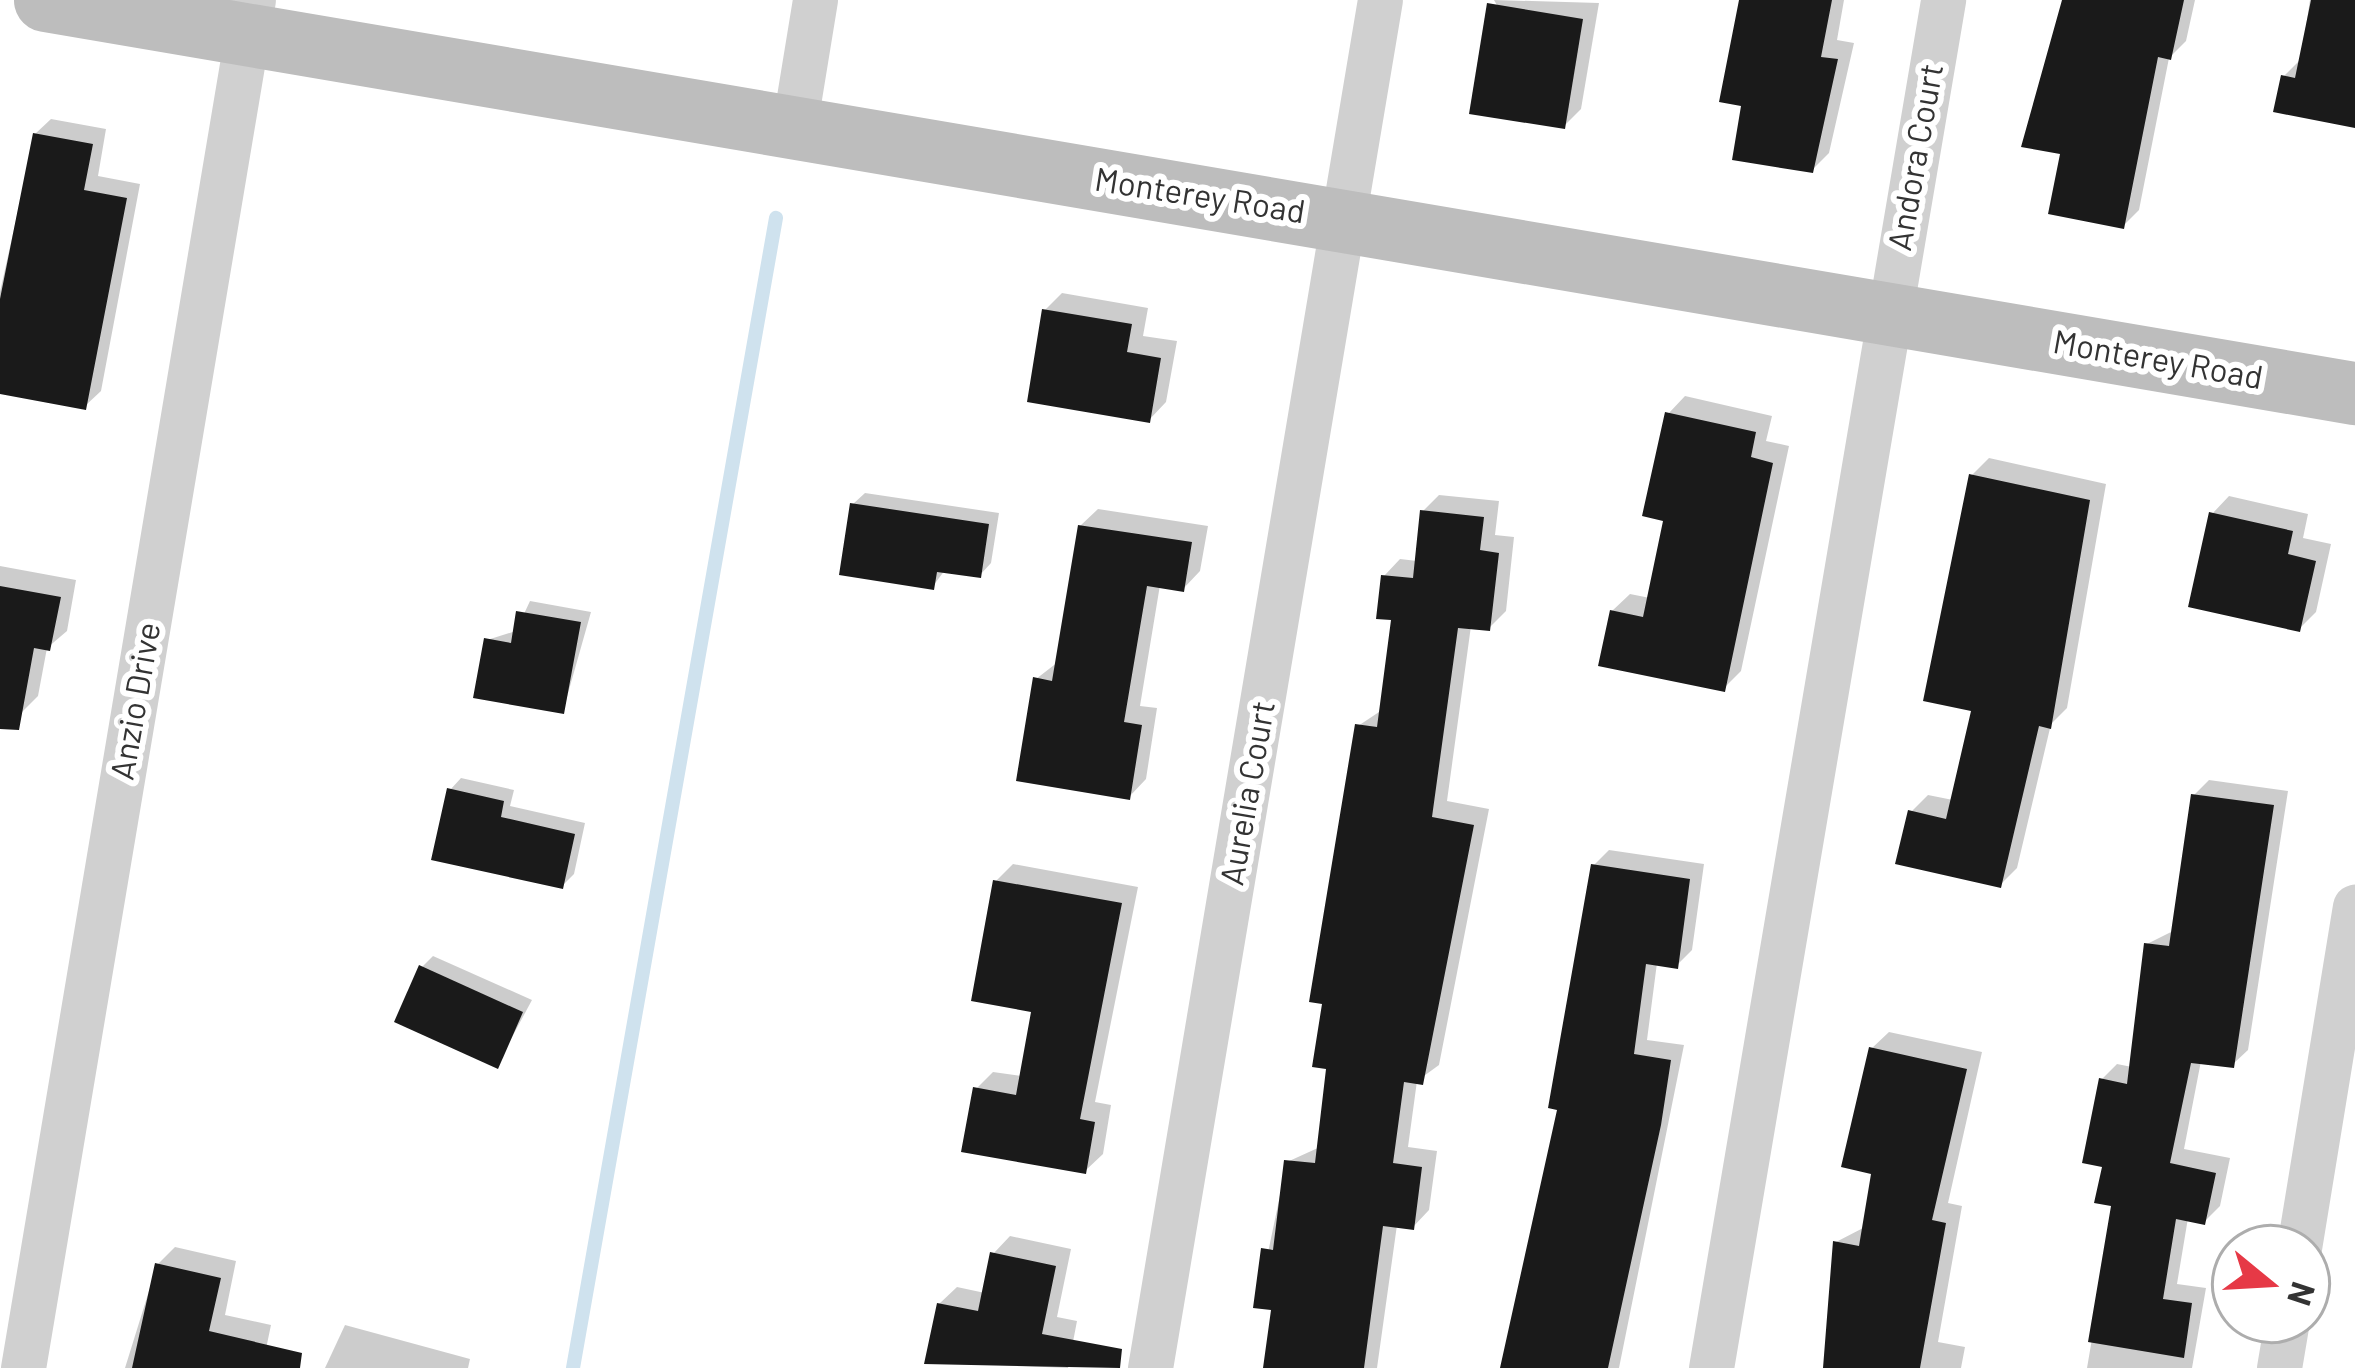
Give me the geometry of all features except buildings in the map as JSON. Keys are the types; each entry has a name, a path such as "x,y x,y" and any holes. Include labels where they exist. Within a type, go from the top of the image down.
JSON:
{"street":[{"name":"Monterey Road","path":"45,0 250,17 794,128 2355,393"},
{"path":"794,128 815,0"},
{"path":"1343,218 1380,0"},
{"name":"Andora Court","path":"1887,314 1943,0"},
{"name":"Anzio Drive","path":"23,1368 250,17"},
{"name":"Aurelia Court","path":"1150,1368 1343,218"},
{"path":"1712,1368 1887,314"},
{"path":"2303,1224 2355,907"}],"waterway":[{"path":"573,1368 776,218"}]}
